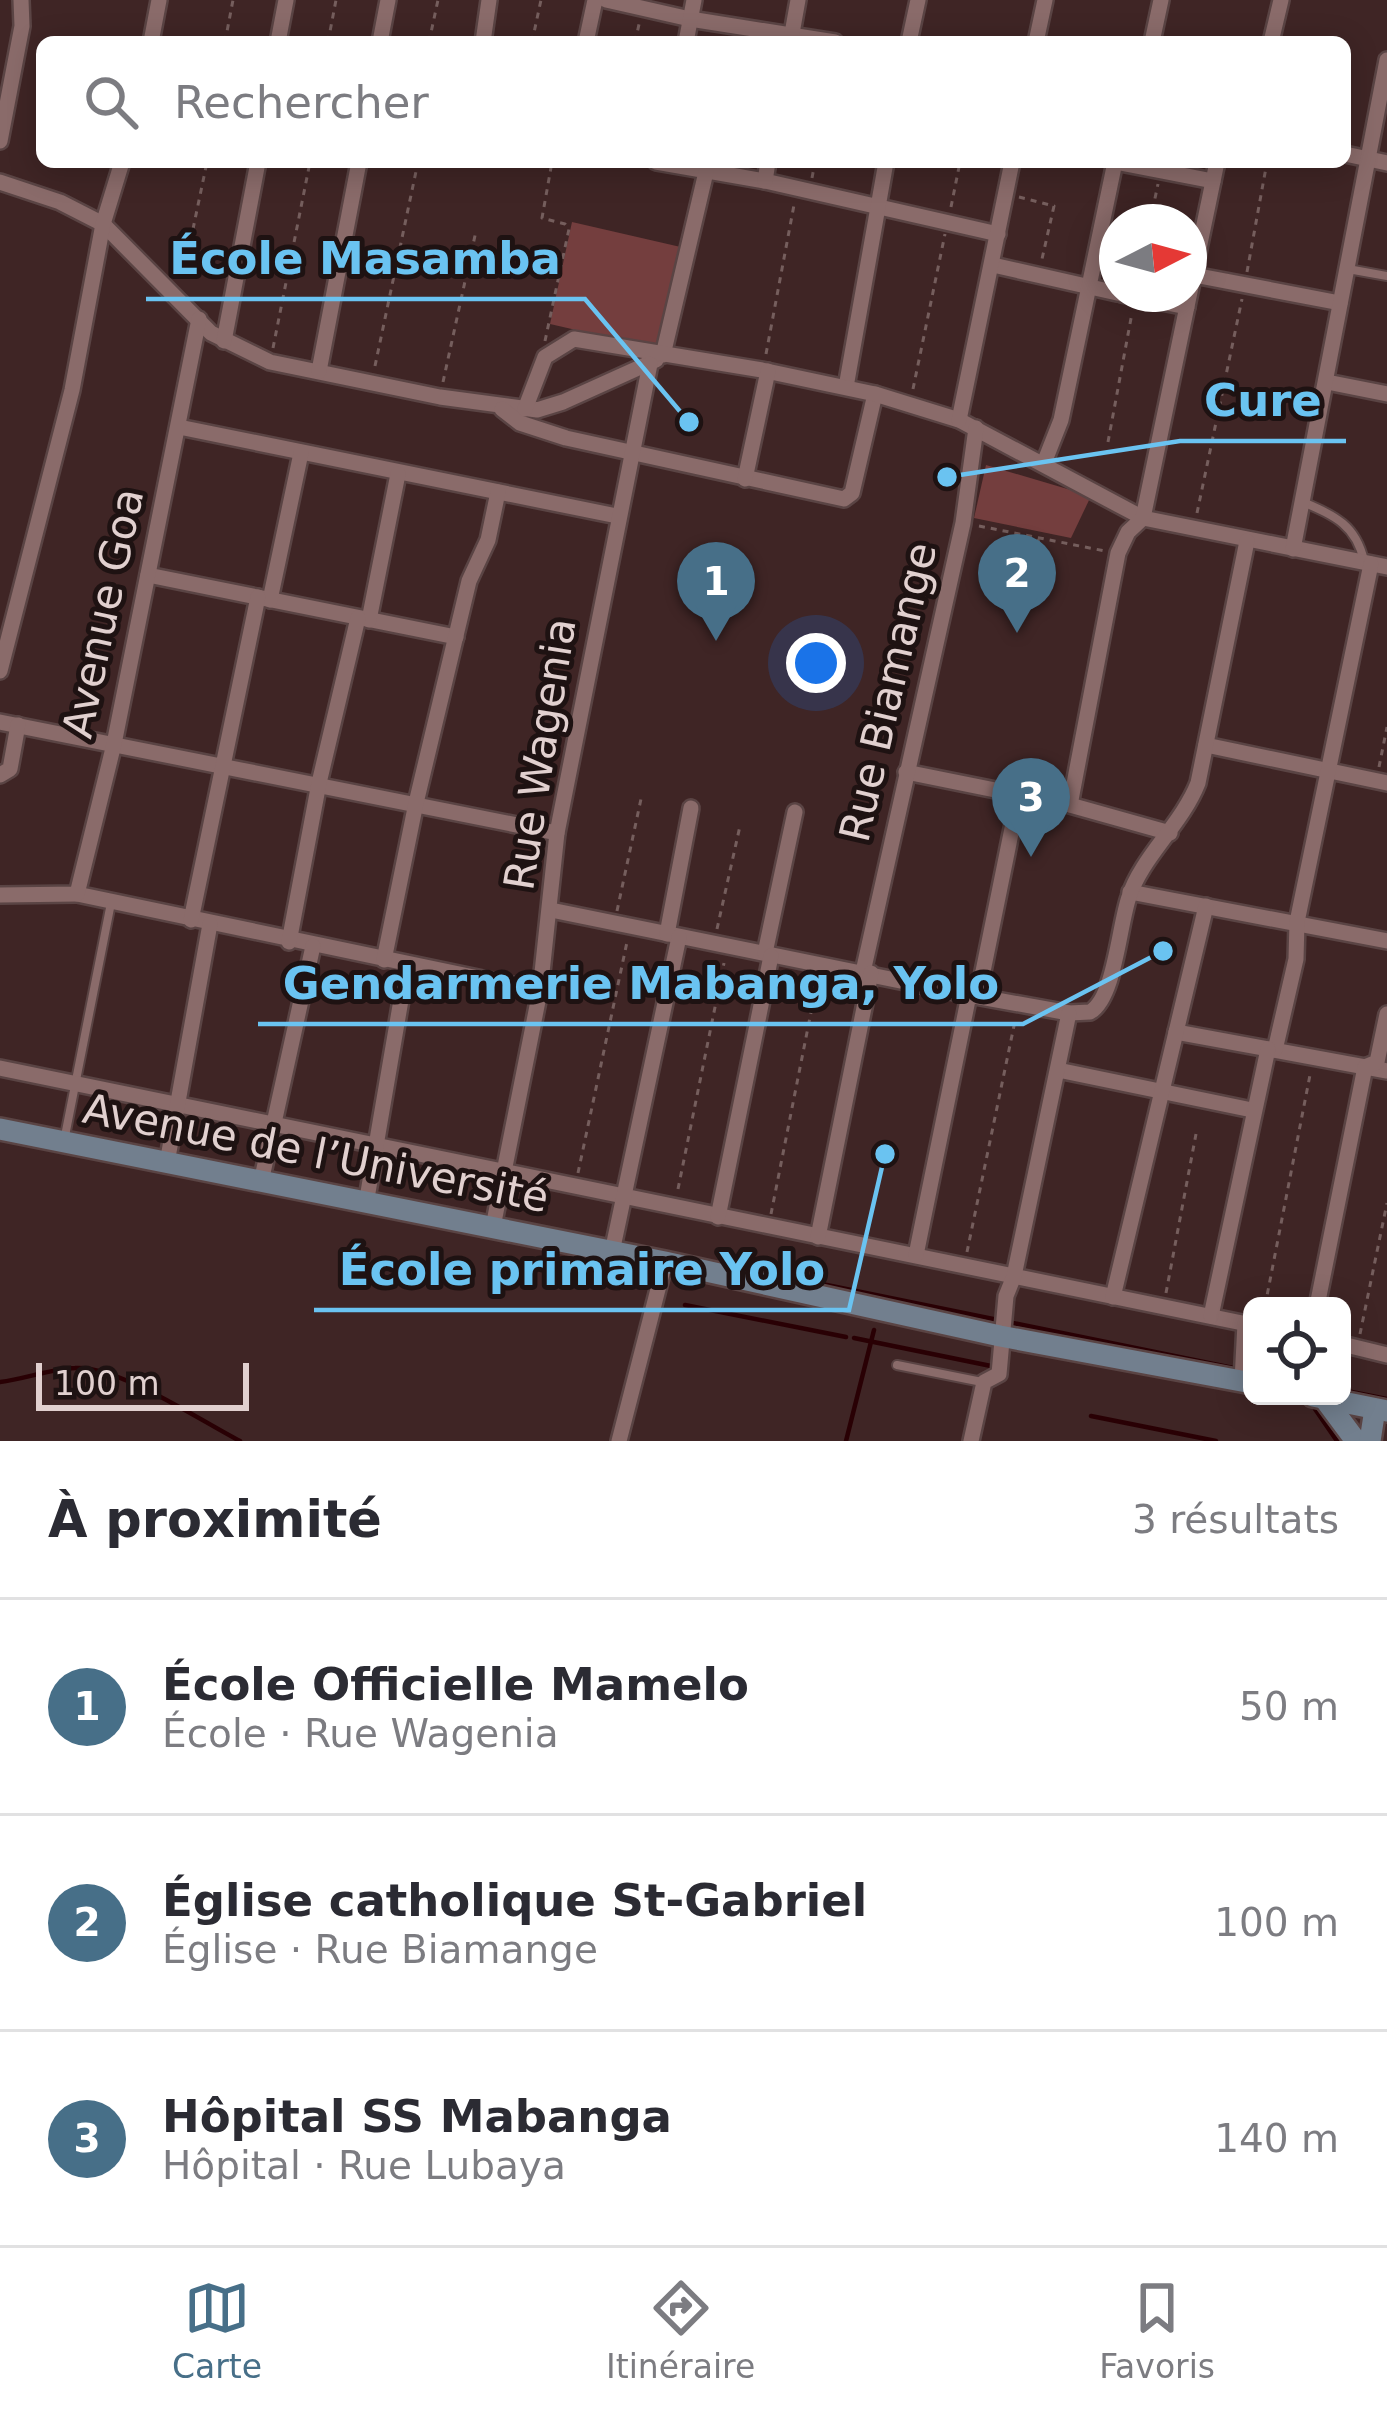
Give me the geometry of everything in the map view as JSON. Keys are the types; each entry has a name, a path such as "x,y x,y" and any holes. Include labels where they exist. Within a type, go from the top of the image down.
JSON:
{"main road":[{"name":"Avenue de l’Université","path":"0,1129 665,1262 1000,1336 1243,1381"},
{"path":"1351,1404 1381,1410 1370,1441"},
{"path":"1326,1405 1356,1441"}],"street":[{"path":"0,141 22,26 21,0"},
{"path":"152,36 159,0"},
{"path":"279,36 286,0"},
{"path":"381,36 388,0"},
{"path":"484,36 489,0"},
{"path":"587,36 595,0"},
{"path":"606,0 780,36"},
{"path":"687,36 694,0"},
{"path":"791,36 798,0"},
{"path":"911,36 918,0"},
{"path":"1037,36 1045,0"},
{"path":"1153,36 1161,0"},
{"path":"1272,36 1281,0"},
{"path":"1293,549 1387,60"},
{"path":"1351,155 1387,163"},
{"path":"0,671 5,631 73,391 103,224 120,168"},
{"path":"224,341 257,168"},
{"path":"319,371 358,168"},
{"path":"688,168 998,234"},
{"path":"765,182 768,168"},
{"path":"845,387 885,168"},
{"path":"958,420 1011,168"},
{"path":"1043,464 1061,420 1114,168"},
{"path":"1150,168 1213,181"},
{"path":"1207,211 1216,168"},
{"name":"Rue Wagenia","path":"493,1227 539,991 557,833 617,516 706,172"},
{"path":"0,182 60,202 103,224 211,334 270,362 440,397 537,410 657,360"},
{"path":"993,265 1099,289"},
{"path":"1207,277 1340,303"},
{"path":"1070,806 1118,554 1128,532 1143,518 1186,312"},
{"name":"Avenue Goa","path":"77,894 114,744 199,319"},
{"path":"525,409 545,357 574,339 657,360 765,371 874,394 958,420 1143,518 1374,565 1328,768 1298,922 1296,959 1252,1110 1210,1316"},
{"path":"745,479 765,371"},
{"path":"1327,382 1387,394"},
{"path":"500,407 537,430 836,499 849,497 874,394"},
{"path":"179,427 617,516"},
{"name":"Rue Biamange","path":"818,1238 906,772 963,524 976,428"},
{"path":"190,920 301,453"},
{"path":"289,942 319,782 398,474"},
{"path":"384,960 469,581 488,540 498,492"},
{"path":"551,910 974,996 1069,1013 1090,1012 1105,997 1130,892 1193,797 1247,541"},
{"path":"148,575 456,637"},
{"path":"0,722 557,833"},
{"path":"0,775 10,769 18,725"},
{"path":"1206,745 1382,782"},
{"path":"906,772 1170,832"},
{"path":"916,1255 1019,794"},
{"path":"612,1252 673,935 691,808"},
{"path":"718,1217 795,812"},
{"path":"1130,892 1387,941"},
{"path":"0,915 2,895 77,894 539,991"},
{"path":"1113,1297 1205,905"},
{"path":"167,1162 210,924"},
{"path":"261,1182 313,946"},
{"path":"366,1204 407,965"},
{"path":"971,1441 984,1382 999,1374 1000,1336 1069,1013"},
{"path":"1365,1067 1376,1062 1387,1014"},
{"path":"1176,1032 1387,1071"},
{"path":"1319,1297 1365,1067"},
{"path":"0,1068 1243,1323"},
{"path":"1058,1070 1252,1110"},
{"path":"624,1440 665,1262"},
{"path":"1351,1346 1387,1354"}],"lane":[{"path":"1346,268 1387,276"},
{"path":"1303,502 1343,521 1374,565"},
{"path":"64,1143 112,901"},
{"path":"897,1365 984,1382"}],"path":[{"path":"226,36 233,0"},
{"path":"329,36 336,0"},
{"path":"430,36 437,0"},
{"path":"533,36 541,0"},
{"path":"636,36 642,7"},
{"path":"193,229 206,168"},
{"path":"270,362 309,168"},
{"path":"372,382 417,168"},
{"path":"537,376 568,229 542,218 551,168"},
{"path":"909,405 959,168"},
{"path":"1194,530 1266,168"},
{"path":"1154,204 1161,170"},
{"path":"765,371 779,274 800,190"},
{"path":"1005,194 1054,206 1038,275"},
{"path":"440,397 476,231"},
{"path":"1108,442 1122,312"},
{"path":"963,524 1118,554"},
{"path":"1038,537 1043,585"},
{"path":"1016,578 1037,548"},
{"path":"1382,782 1387,727"},
{"path":"575,1186 641,799"},
{"path":"674,1208 740,826"},
{"path":"769,1227 821,962"},
{"path":"964,1265 1019,1004"},
{"path":"1266,1297 1314,1055"},
{"path":"1163,1306 1196,1134"},
{"path":"1351,1342 1387,1203"}],"shaded area":[{"path":"572,222 685,248 663,350 550,324"},
{"path":"986,465 1091,496 1071,538 974,518"}],"waterway":[{"path":"729,1265 998,1320"},
{"path":"685,1305 846,1337"},
{"path":"1008,1322 1238,1369"},
{"path":"846,1441 874,1330"},
{"path":"854,1338 991,1366"},
{"path":"0,1382 66,1369 93,1369 135,1384 240,1441"},
{"path":"1351,1392 1387,1399"},
{"path":"1315,1409 1337,1441"},
{"path":"1091,1416 1216,1441"}],"place":[{"name":"École Masamba","path":"689,422"},
{"name":"Cure","path":"947,477"},
{"name":"Église catholique St-Gabriel","path":"1017,633"},
{"name":"École Officielle Mamelo","path":"716,641"},
{"name":"Hôpital SS Mabanga","path":"1031,857"},
{"name":"Gendarmerie Mabanga, Yolo","path":"1163,951"},
{"name":"École primaire Yolo","path":"885,1154"}]}
